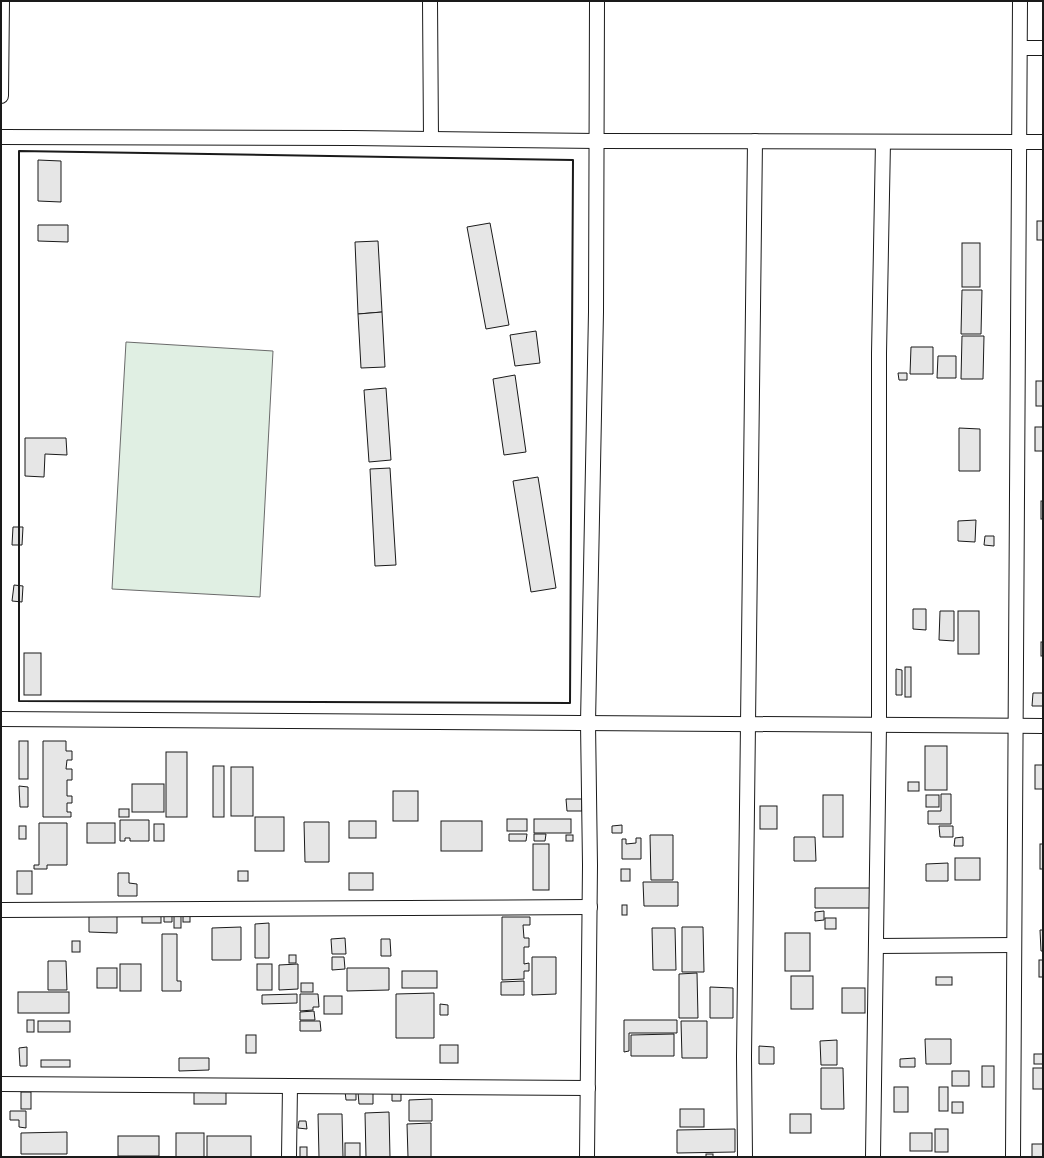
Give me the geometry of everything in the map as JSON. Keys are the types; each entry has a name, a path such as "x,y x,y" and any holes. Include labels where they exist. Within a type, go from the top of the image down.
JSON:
{"street":[{"path":"1,96 2,1"},
{"path":"430,1 431,139"},
{"path":"588,1157 590,907 588,723 596,320 597,1"},
{"path":"1013,1157 1020,1"},
{"path":"1020,48 1043,48"},
{"path":"1,137 1043,142"},
{"path":"745,1157 744,1057 755,141"},
{"path":"874,1157 880,725 879,353 883,142"},
{"path":"1,719 1043,726"},
{"path":"1,910 590,907"},
{"path":"877,946 1014,944"},
{"path":"1,1084 588,1088"},
{"path":"289,1157 290,1086"}],"green space":[{"path":"126,342 273,351 260,597 112,589"}],"building":[{"path":"38,160 61,161 61,202 38,201"},
{"path":"1037,221 1043,221 1043,240 1037,240"},
{"path":"490,223 509,325 486,329 467,227"},
{"path":"38,225 68,225 68,242 38,241"},
{"path":"378,241 382,312 358,314 355,242"},
{"path":"962,243 980,243 980,287 962,287"},
{"path":"962,290 982,290 981,334 961,334"},
{"path":"382,312 385,367 361,368 358,314"},
{"path":"536,331 540,363 515,366 510,335"},
{"path":"962,336 984,336 983,379 961,379"},
{"path":"911,347 933,347 933,374 910,374"},
{"path":"938,356 956,356 956,378 937,378"},
{"path":"898,373 907,373 907,380 899,380"},
{"path":"515,375 526,452 504,455 493,379"},
{"path":"1036,381 1043,381 1043,406 1036,406"},
{"path":"386,388 391,460 369,462 364,390"},
{"path":"1035,427 1043,427 1043,451 1035,451"},
{"path":"959,428 980,429 980,471 959,471"},
{"path":"25,438 66,438 67,455 45,454 44,477 25,476"},
{"path":"390,468 396,565 375,566 370,469"},
{"path":"538,477 556,588 531,592 513,481"},
{"path":"1041,501 1043,501 1043,519 1041,519"},
{"path":"976,520 975,542 958,541 958,521"},
{"path":"13,527 23,527 22,545 12,545"},
{"path":"985,536 994,536 994,546 984,545"},
{"path":"14,585 23,586 22,602 12,601"},
{"path":"913,609 926,609 926,630 913,629"},
{"path":"940,611 954,611 954,641 939,640"},
{"path":"958,611 979,611 979,654 958,654"},
{"path":"1041,642 1043,642 1043,656 1041,656"},
{"path":"24,653 41,653 41,695 24,695"},
{"path":"905,667 911,667 911,697 905,697"},
{"path":"896,669 902,670 902,695 896,695"},
{"path":"1033,693 1043,693 1043,706 1032,706"},
{"path":"19,741 28,741 28,779 19,779"},
{"path":"43,741 66,741 66,751 72,751 72,760 67,760 66,769 72,769 72,780 67,780 67,796 72,796 72,803 67,803 67,812 71,812 71,817 43,817"},
{"path":"925,746 947,746 947,790 925,790"},
{"path":"166,752 187,752 187,817 166,817"},
{"path":"1035,765 1043,765 1043,789 1035,789"},
{"path":"213,766 224,766 224,817 213,817"},
{"path":"231,767 253,767 253,816 231,816"},
{"path":"908,782 919,782 919,791 908,791"},
{"path":"132,784 164,784 164,812 132,812"},
{"path":"19,786 28,787 28,807 20,807"},
{"path":"393,791 418,791 418,821 393,821"},
{"path":"941,794 951,794 951,824 928,824 928,811 941,811"},
{"path":"823,795 843,795 843,837 823,837"},
{"path":"926,795 939,795 939,807 926,807"},
{"path":"566,799 582,799 582,811 567,811"},
{"path":"760,806 777,806 777,829 760,829"},
{"path":"119,809 129,809 129,817 119,817"},
{"path":"255,817 284,817 284,851 255,851"},
{"path":"507,819 527,819 527,831 507,831"},
{"path":"534,819 571,819 571,833 534,833"},
{"path":"120,820 149,820 149,841 130,841 130,838 125,838 125,841 120,841"},
{"path":"349,821 376,821 376,838 349,838"},
{"path":"441,821 482,821 482,851 441,851"},
{"path":"304,822 329,822 329,862 305,862"},
{"path":"39,823 67,823 67,865 47,865 47,869 34,869 34,865 39,865"},
{"path":"87,823 115,823 115,843 87,843"},
{"path":"154,824 164,824 164,841 154,841"},
{"path":"622,825 622,833 612,833 612,826"},
{"path":"19,826 26,826 26,839 19,839"},
{"path":"939,826 953,826 953,837 940,837"},
{"path":"509,834 527,834 526,841 509,841"},
{"path":"534,834 546,834 545,841 534,841"},
{"path":"566,835 573,835 573,841 566,841"},
{"path":"650,835 673,835 673,880 651,880"},
{"path":"794,837 815,837 816,861 794,861"},
{"path":"963,837 963,846 954,846 955,838"},
{"path":"636,838 641,838 641,859 622,859 622,839 626,839 626,844 636,843"},
{"path":"533,844 549,844 549,890 533,890"},
{"path":"1040,844 1043,844 1043,869 1040,869"},
{"path":"955,858 980,858 980,880 955,880"},
{"path":"948,863 948,881 926,881 926,864"},
{"path":"621,869 630,869 630,881 621,881"},
{"path":"17,871 32,871 32,894 17,894"},
{"path":"238,871 248,871 248,881 238,881"},
{"path":"118,873 129,873 129,883 137,884 137,896 118,896"},
{"path":"349,873 373,873 373,890 349,890"},
{"path":"643,882 678,882 678,906 644,906"},
{"path":"815,888 873,888 874,908 815,908"},
{"path":"622,905 627,905 627,915 622,915"},
{"path":"824,911 824,920 815,921 815,912"},
{"path":"183,914 190,914 190,922 183,922"},
{"path":"89,915 117,915 117,933 89,932"},
{"path":"142,915 161,915 161,923 142,923"},
{"path":"164,915 172,916 172,922 164,922"},
{"path":"174,916 181,916 181,928 174,928"},
{"path":"502,917 530,917 530,925 523,925 524,938 529,938 529,947 524,947 524,964 529,963 529,971 524,971 524,979 502,980"},
{"path":"825,918 836,918 836,929 825,929"},
{"path":"269,923 269,958 255,958 255,924"},
{"path":"241,927 241,960 212,960 212,928"},
{"path":"682,927 703,927 704,972 682,972"},
{"path":"652,928 675,928 676,970 653,970"},
{"path":"1040,930 1043,930 1043,951 1041,951"},
{"path":"785,933 810,933 810,971 785,971"},
{"path":"162,934 177,934 177,981 181,981 181,991 162,991"},
{"path":"345,938 346,954 332,954 331,939"},
{"path":"381,939 390,939 391,956 381,956"},
{"path":"72,941 80,941 80,952 72,952"},
{"path":"289,955 296,955 296,963 289,963"},
{"path":"332,957 344,957 345,969 332,970"},
{"path":"532,957 556,957 556,994 532,995"},
{"path":"1039,960 1043,960 1043,977 1039,977"},
{"path":"48,961 66,961 67,990 48,990"},
{"path":"120,964 141,964 141,991 120,991"},
{"path":"257,964 272,964 272,990 257,990"},
{"path":"298,964 298,989 279,990 279,965"},
{"path":"97,968 117,968 117,988 97,988"},
{"path":"347,968 389,968 389,990 347,991"},
{"path":"402,971 437,971 437,988 402,988"},
{"path":"697,973 698,1018 679,1018 679,974"},
{"path":"791,976 813,976 813,1009 791,1009"},
{"path":"936,977 952,977 952,985 936,985"},
{"path":"524,981 524,995 501,995 501,982"},
{"path":"301,983 313,983 313,992 301,992"},
{"path":"710,987 733,988 733,1018 710,1018"},
{"path":"842,988 865,988 865,1013 842,1013"},
{"path":"18,992 69,992 69,1013 18,1013"},
{"path":"434,993 434,1038 396,1038 396,994"},
{"path":"297,994 297,1003 262,1004 262,995"},
{"path":"300,994 318,994 319,1007 313,1007 313,1010 300,1011"},
{"path":"324,996 342,996 342,1014 324,1014"},
{"path":"440,1004 448,1005 448,1015 440,1015"},
{"path":"314,1011 315,1020 300,1020 300,1012"},
{"path":"27,1020 34,1020 34,1032 27,1032"},
{"path":"624,1020 677,1020 677,1033 629,1033 629,1051 624,1052"},
{"path":"38,1021 70,1021 70,1032 38,1032"},
{"path":"300,1021 320,1021 321,1031 300,1031"},
{"path":"681,1021 707,1021 707,1058 682,1058"},
{"path":"674,1034 674,1056 631,1056 631,1035"},
{"path":"246,1035 256,1035 256,1053 246,1053"},
{"path":"925,1039 951,1039 951,1064 926,1064"},
{"path":"837,1040 837,1065 821,1065 820,1041"},
{"path":"440,1045 458,1045 458,1063 440,1063"},
{"path":"759,1046 774,1047 774,1064 759,1064"},
{"path":"27,1047 27,1066 20,1066 19,1048"},
{"path":"1034,1054 1043,1054 1043,1064 1034,1064"},
{"path":"179,1058 209,1058 209,1070 179,1071"},
{"path":"915,1058 915,1067 900,1067 900,1059"},
{"path":"41,1060 70,1060 70,1067 41,1067"},
{"path":"982,1066 994,1066 994,1087 982,1087"},
{"path":"821,1068 843,1068 844,1109 821,1109"},
{"path":"1033,1068 1043,1068 1043,1089 1033,1089"},
{"path":"952,1071 969,1071 969,1086 952,1086"},
{"path":"894,1087 908,1087 908,1112 894,1112"},
{"path":"939,1087 948,1087 948,1111 939,1111"},
{"path":"345,1091 356,1091 356,1100 346,1100"},
{"path":"392,1091 401,1092 401,1101 392,1101"},
{"path":"21,1092 31,1092 31,1109 21,1109"},
{"path":"194,1092 226,1092 226,1104 194,1104"},
{"path":"358,1092 373,1092 373,1104 359,1104"},
{"path":"432,1099 432,1121 409,1121 409,1100"},
{"path":"952,1102 963,1102 963,1113 952,1113"},
{"path":"680,1109 704,1109 704,1127 680,1127"},
{"path":"10,1111 26,1111 26,1128 19,1127 19,1120 10,1120"},
{"path":"389,1112 390,1157 366,1157 365,1113"},
{"path":"318,1114 342,1114 343,1157 319,1157"},
{"path":"790,1114 811,1114 811,1133 790,1133"},
{"path":"299,1121 306,1121 307,1129 298,1128"},
{"path":"431,1123 431,1157 408,1157 407,1124"},
{"path":"735,1129 735,1152 677,1153 677,1130"},
{"path":"935,1129 948,1129 948,1152 935,1152"},
{"path":"67,1132 67,1154 21,1154 21,1133"},
{"path":"176,1133 204,1133 204,1157 176,1157"},
{"path":"910,1133 932,1133 932,1151 910,1151"},
{"path":"118,1136 159,1136 159,1156 118,1156"},
{"path":"207,1136 251,1136 251,1157 207,1157"},
{"path":"345,1143 360,1143 360,1157 345,1157"},
{"path":"1032,1144 1043,1144 1043,1157 1032,1157"},
{"path":"300,1147 307,1147 307,1157 300,1157"},
{"path":"706,1154 713,1154 713,1157 706,1157"}],"wall":[{"path":"19,151 573,160 570,703 19,701 19,151"}]}
